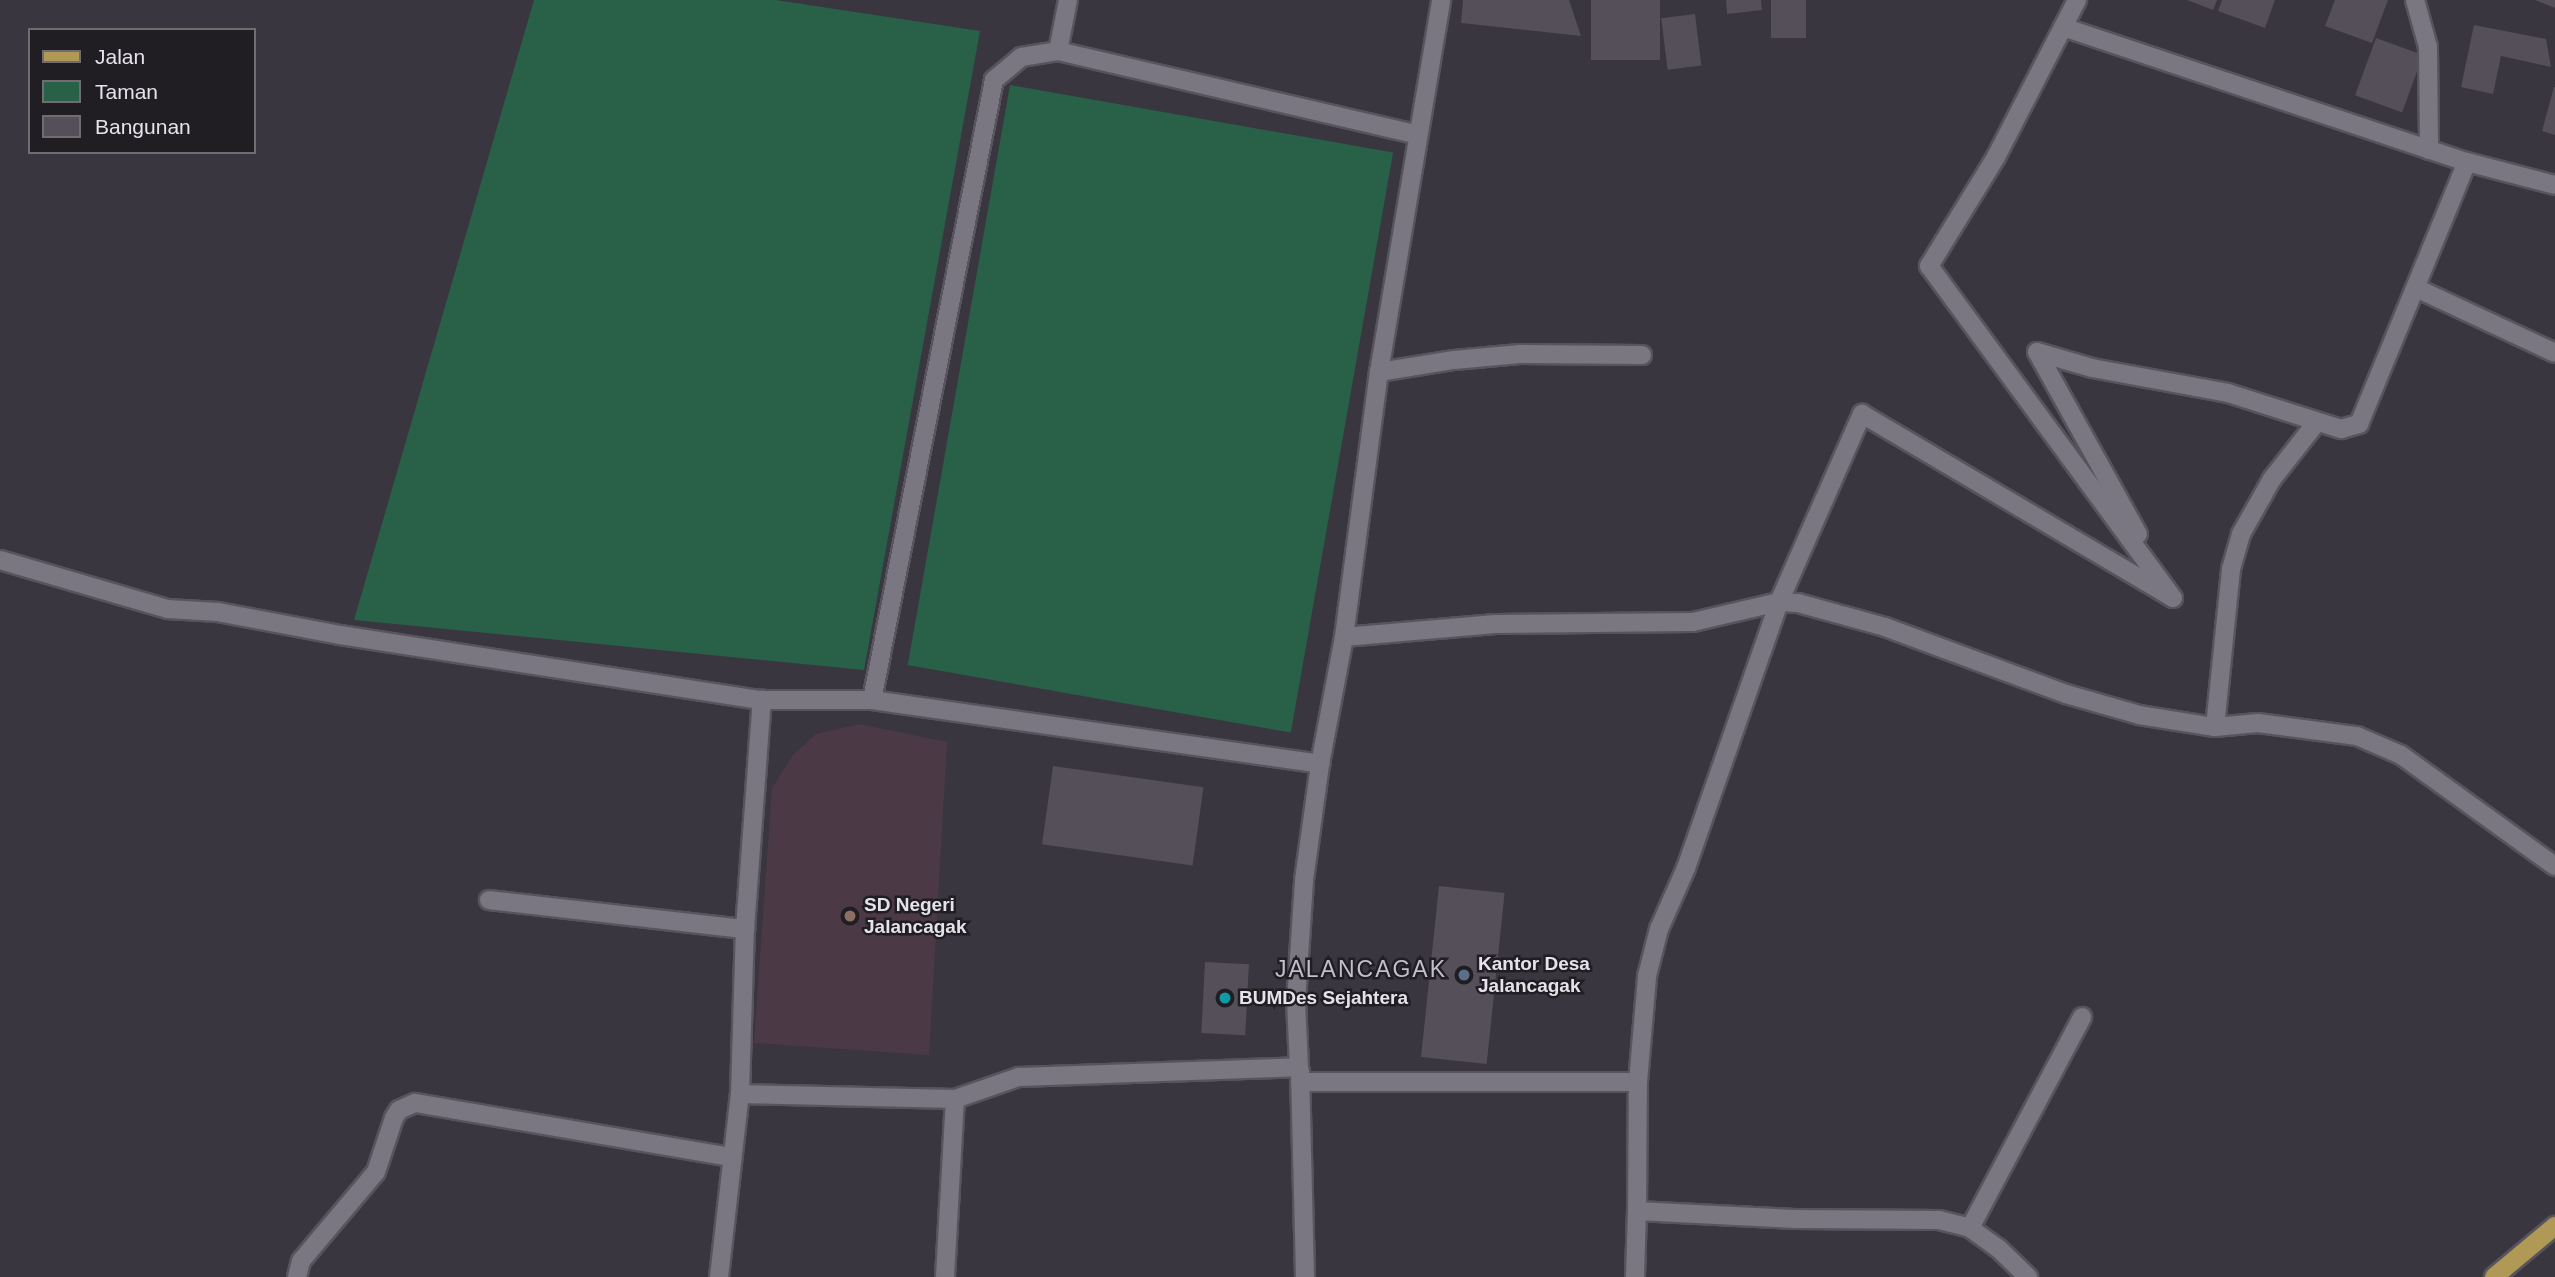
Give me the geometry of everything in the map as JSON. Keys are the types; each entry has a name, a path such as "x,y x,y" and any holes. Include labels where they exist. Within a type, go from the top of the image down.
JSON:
{"main road":[{"path":"2494,1277 2555,1226"}],"street":[{"path":"1058,51 1068,0"},
{"path":"1305,1277 1296,1002 1304,880 1320,764 1344,637 1379,372 1441,0"},
{"path":"2077,0 1996,157 1929,265 2173,598"},
{"path":"2415,0 2428,47 2429,150"},
{"path":"2063,27 2429,150 2555,185"},
{"path":"872,699 995,80 1021,57 1058,51 1418,135"},
{"path":"2173,598 2037,352 2092,368 2228,393 2316,424 2341,429 2360,424 2418,289 2468,162"},
{"path":"2418,289 2555,353"},
{"path":"1379,372 1454,360 1520,354 1642,355"},
{"path":"1635,1277 1638,1082 1647,976 1659,929 1700,831 1779,602 1862,414 2173,598"},
{"path":"2215,727 2231,569 2241,534 2272,479 2316,424"},
{"path":"0,560 168,608 218,612 340,635 762,700 872,699 1320,764"},
{"path":"1344,637 1496,624 1693,622 1779,602 1798,603 1829,610 2066,694 2139,715 2215,727 2258,723 2357,736 2401,755 2555,866"},
{"path":"719,1277 740,1094 745,929 762,700"},
{"path":"489,901 745,929"},
{"path":"1970,1228 2082,1017"},
{"path":"740,1094 955,1099 1019,1077 1300,1075 1638,1082"},
{"path":"945,1277 955,1099"},
{"path":"297,1277 301,1261 376,1172 399,1110 415,1103 732,1157"},
{"path":"1637,1211 1795,1219 1939,1220 1970,1228 1998,1248 2028,1277"}],"shaded area":[{"name":"SD Negeri Jalancagak","path":"859,724 947,742 929,1055 754,1043 772,788 793,755 816,734"}],"green space":[{"path":"534,0 776,0 980,31 864,670 354,620"},
{"path":"1010,85 1393,153 1291,733 908,665"}],"building":[{"path":"1463,0 1569,0 1581,36 1461,23"},
{"path":"1591,0 1660,0 1660,60 1591,60"},
{"path":"1726,0 1761,0 1762,10 1727,14"},
{"path":"1771,0 1806,0 1806,38 1771,38"},
{"path":"2187,0 2217,0 2213,10"},
{"path":"2222,0 2275,0 2265,28 2218,11"},
{"path":"2335,0 2388,0 2372,43 2325,26"},
{"path":"2535,0 2555,0 2555,8"},
{"path":"1695,14 1701,66 1668,70 1661,18"},
{"path":"2474,25 2546,39 2551,67 2501,56 2493,94 2461,87"},
{"path":"2376,38 2423,55 2402,112 2355,95"},
{"path":"2555,87 2555,135 2542,131"},
{"path":"1053,766 1204,787 1193,865 1042,844"},
{"name":"Kantor Desa Jalancagak","path":"1439,886 1505,893 1487,1064 1421,1057"},
{"name":"BUMDes Sejahtera","path":"1205,962 1249,964 1245,1035 1201,1033"}],"place":[{"name":"SD Negeri Jalancagak","path":"850,916"},
{"name":"Kantor Desa Jalancagak","path":"1464,975"},
{"name":"BUMDes Sejahtera","path":"1225,998"}],"district":[{"name":"JALANCAGAK","path":"1361,969"}]}
